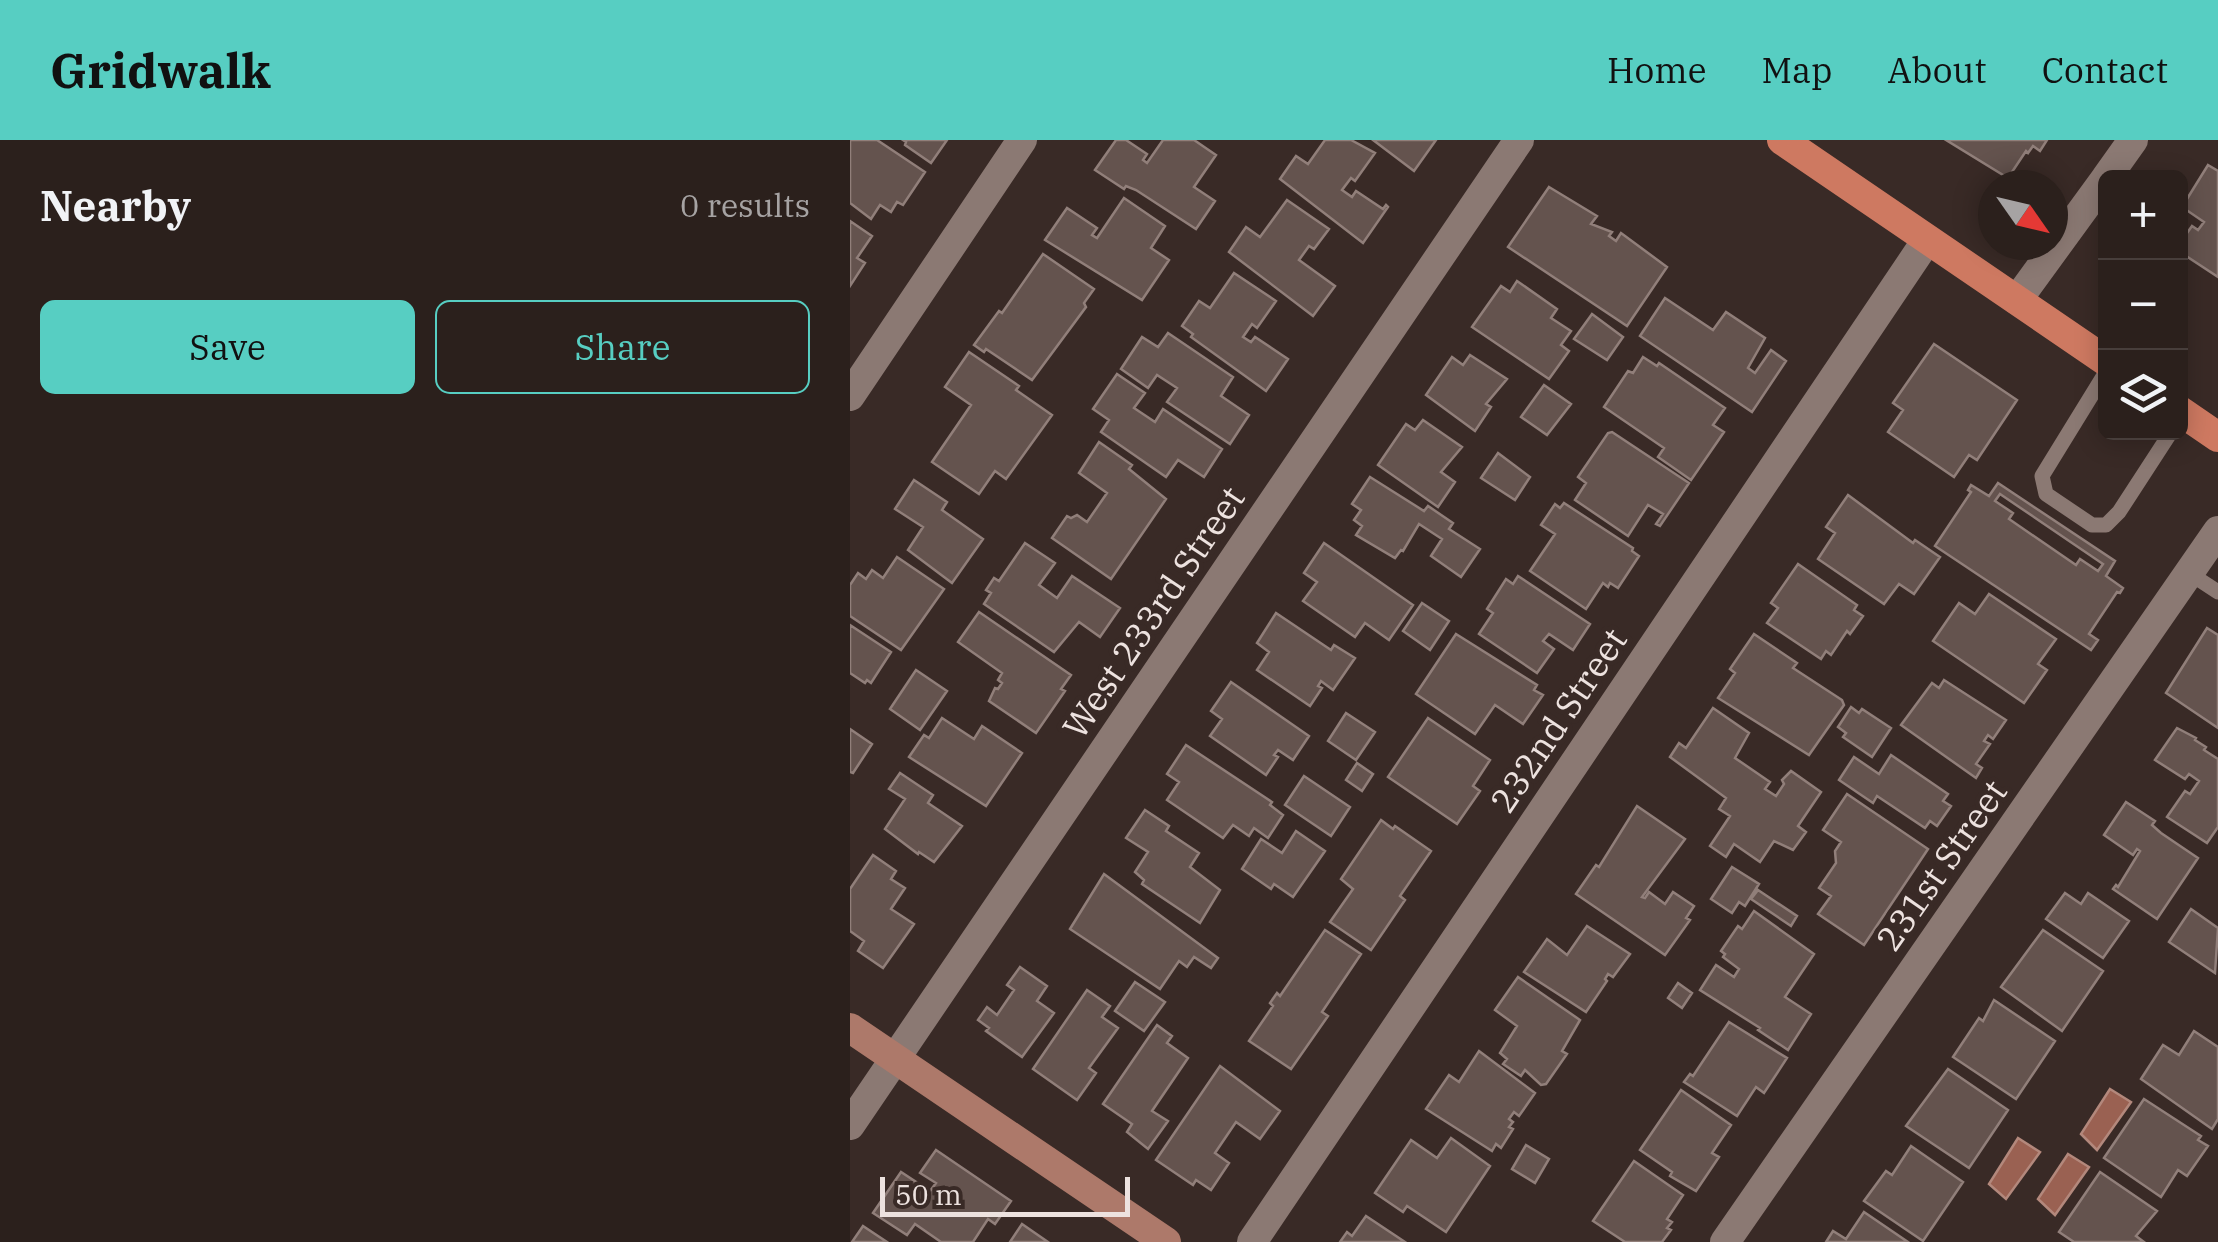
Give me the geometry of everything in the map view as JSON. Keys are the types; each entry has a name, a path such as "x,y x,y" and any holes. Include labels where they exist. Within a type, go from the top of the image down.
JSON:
{"main road":[{"path":"1782,140 2098,356"},
{"path":"2188,423 2218,437"}],"street":[{"path":"850,396 1022,140"},
{"name":"West 233rd Street","path":"850,1125 1518,140"},
{"path":"2112,170 2133,140"},
{"path":"2016,300 2098,189"},
{"name":"232nd Street","path":"1252,1242 1927,240"},
{"name":"231st Street","path":"1725,1242 2218,531"},
{"path":"850,1028 1166,1242"}],"lane":[{"path":"2098,385 2042,476 2046,494 2092,525 2106,525 2119,512 2165,440"},
{"path":"2189,573 2218,592"}],"shaded area":[{"path":"2110,1089 2131,1102 2097,1150 2081,1134"},
{"path":"2018,1138 2040,1152 2006,1199 1989,1184"},
{"path":"2068,1154 2089,1167 2055,1215 2038,1199"}],"building":[{"path":"850,140 877,140 925,172 903,205 897,202 891,212 880,205 871,219 850,203"},
{"path":"903,140 947,140 931,163"},
{"path":"1116,140 1126,140 1147,154 1143,160 1147,163 1163,140 1194,140 1216,155 1194,187 1215,201 1196,229 1136,190 1126,186 1124,189 1095,170"},
{"path":"1325,140 1351,140 1375,153 1355,181 1351,178 1342,190 1352,197 1356,191 1383,209 1388,207 1363,243 1280,179 1296,156 1308,164"},
{"path":"1373,140 1436,140 1414,171"},
{"path":"1946,140 2047,140 2040,151 2033,146 2026,151 2013,170 1995,170"},
{"path":"2208,165 2218,171 2218,277 2188,257 2188,232 2192,226 2198,230 2204,222 2188,211 2188,197"},
{"path":"1549,187 1597,216 1591,224 1612,232 1609,236 1616,241 1621,233 1667,267 1627,326 1508,247"},
{"path":"1124,198 1165,226 1151,248 1169,260 1142,300 1045,240 1067,208 1097,228 1092,235 1097,238"},
{"path":"1287,200 1329,229 1314,249 1309,246 1299,260 1335,286 1313,316 1229,252 1246,227 1260,237"},
{"path":"850,221 872,236 857,258 865,263 850,286"},
{"path":"1043,254 1094,289 1084,303 1086,307 1032,380 974,345"},
{"path":"1234,273 1276,301 1257,328 1252,324 1243,337 1251,342 1255,337 1288,359 1266,391 1191,337 1193,334 1182,326 1199,301 1210,308"},
{"path":"1517,281 1557,309 1551,318 1571,331 1561,345 1569,351 1549,379 1472,327 1501,286 1510,292"},
{"path":"1665,298 1713,330 1726,312 1765,338 1748,368 1755,373 1771,350 1786,361 1752,412 1640,336"},
{"path":"1592,314 1623,337 1607,360 1574,339"},
{"path":"1168,333 1233,377 1221,396 1249,415 1230,444 1167,402 1177,388 1157,375 1148,388 1121,369 1142,337 1158,347"},
{"path":"1934,344 2017,400 1977,460 1969,455 1954,477 1888,432 1903,410 1893,403"},
{"path":"969,352 1019,386 1016,390 1052,415 1006,479 995,471 979,494 932,462 971,405 945,387"},
{"path":"1470,355 1507,379 1486,404 1491,407 1475,431 1426,395 1452,357 1463,365"},
{"path":"1643,357 1657,366 1659,363 1725,408 1713,425 1724,432 1691,480 1658,457 1664,448 1604,407 1628,371 1633,373"},
{"path":"1117,374 1145,393 1134,408 1155,422 1163,409 1222,449 1204,477 1178,460 1166,477 1101,432 1109,420 1093,409"},
{"path":"1544,385 1571,404 1547,435 1521,417"},
{"path":"1423,420 1462,447 1441,472 1455,482 1438,507 1378,465 1406,424 1415,430"},
{"path":"1612,432 1689,483 1660,526 1656,524 1663,514 1648,505 1628,536 1575,500 1586,483 1578,477"},
{"path":"1099,442 1132,465 1129,469 1166,499 1111,579 1052,538 1067,516 1077,515 1087,522 1107,493 1079,473"},
{"path":"1498,453 1530,477 1515,500 1481,478"},
{"path":"1370,477 1424,511 1428,506 1453,523 1449,529 1480,549 1461,577 1431,556 1442,539 1419,524 1395,558 1356,535 1362,526 1354,520 1361,510 1352,504"},
{"path":"914,480 947,502 942,510 983,539 952,583 908,550 923,527 895,509"},
{"path":"1998,483 2115,561 2106,576 2123,588 2089,634 2098,640 2091,650 1935,546 1971,492 1971,485 1989,496","holes":["2000,494 2103,564 2098,571 2080,559 2076,565 2009,519 2013,513 1995,501"]},
{"path":"1848,495 1913,543 1915,540 1940,557 1914,594 1899,584 1884,604 1818,559 1835,533 1826,527"},
{"path":"1564,503 1633,548 1639,556 1618,588 1603,583 1586,609 1530,571 1555,534 1541,525 1555,504 1560,508"},
{"path":"1025,543 1055,563 1039,585 1057,598 1072,576 1120,608 1100,637 1079,622 1054,652 984,604 991,593 986,590 994,578 999,581"},
{"path":"1324,543 1413,605 1389,640 1365,623 1355,637 1303,601 1317,582 1304,573"},
{"path":"897,557 944,589 901,650 850,616 850,585 858,573 866,579 872,570 883,578"},
{"path":"1798,564 1857,605 1854,610 1863,616 1831,655 1826,651 1821,659 1767,623 1778,608 1771,603"},
{"path":"1518,576 1590,624 1573,650 1549,634 1543,641 1554,649 1537,673 1479,634 1493,613 1487,609 1506,579 1513,584"},
{"path":"1989,594 2056,639 2038,664 2047,670 2024,703 1933,641 1959,603 1975,614"},
{"path":"1422,603 1449,621 1430,650 1403,631"},
{"path":"979,612 1071,675 1061,689 1065,691 1036,733 989,701 1002,683 998,680 1002,673 958,642"},
{"path":"1276,613 1331,650 1334,645 1355,658 1333,690 1321,681 1318,686 1322,688 1310,706 1257,670 1269,652 1257,643"},
{"path":"850,625 891,652 871,683 850,673"},
{"path":"2207,628 2218,635 2218,728 2166,693"},
{"path":"1456,634 1537,685 1534,690 1543,695 1523,724 1495,705 1475,734 1416,694"},
{"path":"1754,634 1797,663 1793,668 1842,700 1844,705 1809,755 1718,698 1735,673 1730,669"},
{"path":"916,670 947,691 920,730 890,709"},
{"path":"1944,680 2006,720 1993,739 1988,735 1984,741 1990,744 1976,764 1982,768 1976,778 1901,725 1932,683 1939,688"},
{"path":"1231,682 1309,736 1293,760 1278,750 1274,755 1278,757 1266,775 1210,736 1222,719 1211,711"},
{"path":"1851,707 1859,713 1862,709 1891,728 1872,757 1843,737 1846,733 1838,727"},
{"path":"1713,708 1749,733 1735,758 1770,782 1765,789 1776,796 1784,784 1782,780 1791,771 1821,792 1798,826 1806,832 1793,850 1774,841 1760,862 1734,844 1726,857 1710,846 1730,816 1719,809 1726,798 1670,757 1679,743 1686,748"},
{"path":"1346,713 1375,732 1356,760 1328,741"},
{"path":"942,718 974,739 982,726 1022,753 986,806 909,757"},
{"path":"1428,718 1490,760 1473,786 1480,791 1457,824 1388,777"},
{"path":"2177,728 2196,738 2206,747 2204,750 2218,759 2218,827 2207,843 2167,817 2185,791 2190,794 2199,781 2189,774 2185,779 2155,760"},
{"path":"850,729 872,744 853,773 850,772"},
{"path":"1186,745 1272,802 1270,805 1283,815 1268,838 1254,828 1249,836 1233,825 1223,838 1167,800 1179,782 1167,774"},
{"path":"1891,755 1948,794 1943,801 1951,806 1937,826 1930,821 1925,828 1877,796 1873,803 1839,780 1854,757 1879,774"},
{"path":"1357,763 1373,774 1362,791 1346,780"},
{"path":"900,773 933,795 928,803 962,826 934,862 885,829 905,799 889,789"},
{"path":"1304,776 1350,807 1331,836 1285,805"},
{"path":"1847,794 1928,849 1864,945 1818,914 1831,896 1819,888 1836,863 1835,851 1841,842 1823,830"},
{"path":"2126,802 2198,858 2157,919 2113,889 2140,851 2137,849 2133,855 2104,835"},
{"path":"1637,806 1685,839 1642,897 1649,892 1665,904 1673,892 1694,906 1686,918 1690,920 1665,955 1576,894 1596,865 1599,867"},
{"path":"1145,810 1169,826 1166,831 1199,853 1190,867 1220,890 1200,923 1142,884 1144,880 1135,872 1148,852 1126,838"},
{"path":"1381,820 1431,851 1400,896 1405,900 1371,950 1330,922 1353,889 1341,879"},
{"path":"1296,831 1325,851 1293,897 1274,884 1271,889 1242,869 1261,839 1282,853"},
{"path":"873,855 896,871 891,879 905,888 891,909 914,924 883,968 858,951 864,941 850,931 850,889"},
{"path":"1732,867 1759,884 1745,906 1739,902 1732,913 1711,899"},
{"path":"1104,874 1218,958 1211,968 1194,957 1187,967 1179,961 1160,989 1070,929"},
{"path":"1758,890 1797,916 1791,926 1751,899"},
{"path":"2065,893 2081,904 2088,893 2129,921 2103,958 2046,919"},
{"path":"2191,909 2218,928 2215,973 2169,942"},
{"path":"1754,911 1814,954 1785,997 1811,1014 1788,1050 1700,990 1716,965 1734,977 1739,969 1721,951"},
{"path":"1587,926 1630,954 1613,977 1608,974 1586,1012 1524,972 1547,939 1567,955"},
{"path":"1325,930 1361,954 1322,1012 1328,1016 1291,1069 1249,1041 1273,1006 1270,1003 1277,993 1280,996"},
{"path":"2043,930 2103,971 2062,1031 2001,987"},
{"path":"1020,967 1047,986 1037,1001 1054,1013 1022,1057 986,1031 989,1028 978,1020 987,1007 997,1015 1014,990 1007,985"},
{"path":"1518,977 1580,1020 1562,1051 1567,1054 1546,1084 1541,1085 1525,1070 1521,1076 1503,1064 1507,1059 1500,1053 1517,1026 1495,1010"},
{"path":"1135,982 1165,1002 1144,1031 1115,1011"},
{"path":"1678,983 1692,993 1682,1008 1668,998"},
{"path":"1087,990 1110,1006 1102,1017 1118,1028 1089,1068 1096,1073 1077,1100 1033,1069"},
{"path":"1994,1000 2055,1041 2016,1099 1953,1057 1979,1018 1983,1021"},
{"path":"1729,1022 1787,1058 1764,1093 1756,1087 1737,1116 1684,1082 1690,1074 1693,1076"},
{"path":"1157,1025 1172,1036 1167,1043 1188,1058 1152,1111 1168,1121 1148,1149 1127,1132 1132,1124 1103,1104"},
{"path":"2194,1031 2218,1047 2218,1119 2212,1129 2141,1079 2163,1045 2179,1055"},
{"path":"1479,1051 1535,1093 1519,1116 1514,1112 1509,1119 1513,1129 1501,1148 1496,1144 1492,1151 1426,1109 1449,1075 1459,1082"},
{"path":"1220,1066 1280,1111 1260,1139 1236,1122 1215,1153 1229,1163 1211,1190 1196,1180 1193,1185 1156,1160"},
{"path":"1948,1069 2008,1110 1969,1168 1906,1126"},
{"path":"1681,1090 1731,1125 1712,1153 1719,1157 1696,1191 1670,1176 1672,1172 1640,1150"},
{"path":"2144,1099 2201,1136 2198,1140 2208,1146 2187,1176 2178,1170 2161,1197 2104,1158"},
{"path":"1451,1138 1490,1166 1446,1232 1407,1206 1403,1212 1375,1193 1411,1140 1437,1158"},
{"path":"1526,1145 1549,1159 1535,1183 1512,1169"},
{"path":"1911,1146 1963,1182 1923,1241 1864,1201 1886,1171 1892,1175"},
{"path":"936,1150 1011,1201 995,1224 988,1219 973,1242 941,1242 915,1224 907,1235 873,1213 901,1172 930,1191 936,1183 920,1173"},
{"path":"1634,1161 1683,1195 1667,1219 1672,1222 1667,1228 1671,1230 1662,1242 1625,1242 1593,1221"},
{"path":"2100,1172 2157,1211 2136,1236 2144,1242 2074,1242 2059,1232"},
{"path":"1864,1212 1908,1242 1826,1242 1833,1231 1846,1239"},
{"path":"1366,1216 1405,1242 1340,1242 1347,1232 1352,1236"},
{"path":"1022,1224 1048,1242 1010,1242"},
{"path":"863,1226 887,1242 852,1242"}]}
